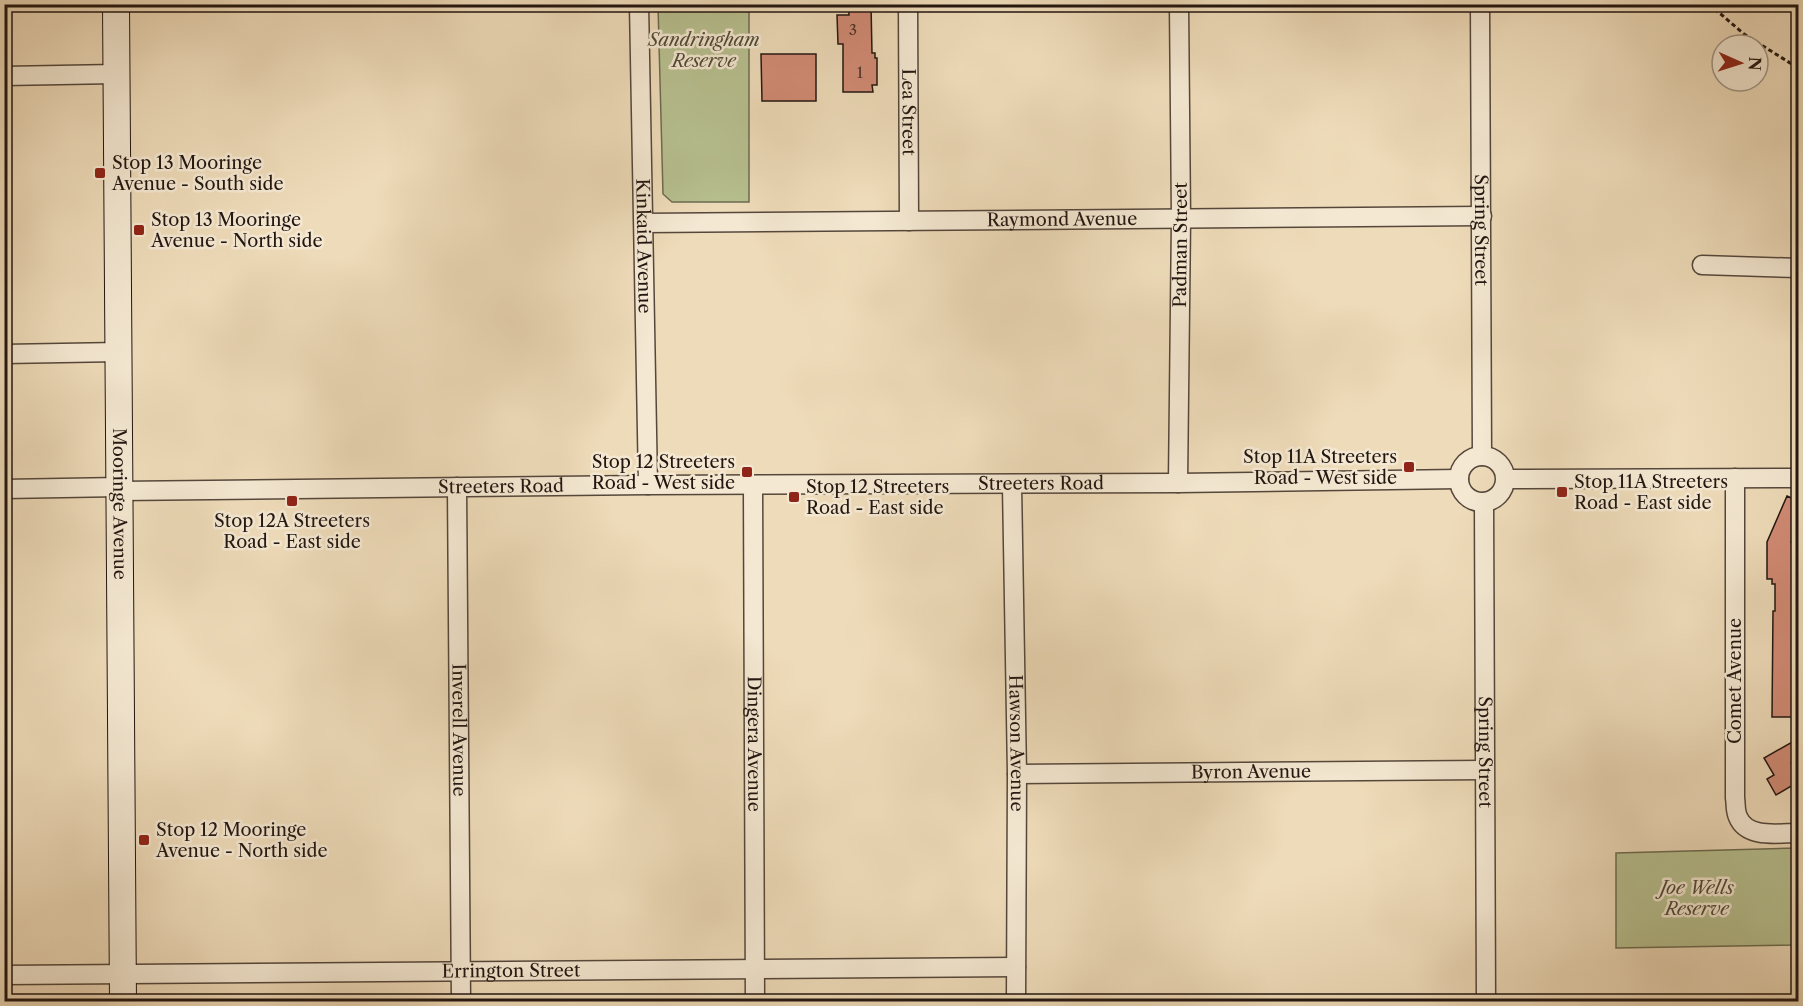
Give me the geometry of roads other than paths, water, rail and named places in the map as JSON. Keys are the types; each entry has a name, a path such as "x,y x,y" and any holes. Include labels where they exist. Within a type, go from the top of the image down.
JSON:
{"street":[{"name":"Mooringe Avenue","path":"116,4 123,1002"},
{"name":"Kinkaid Avenue","path":"639,4 648,485"},
{"name":"Lea Street","path":"908,4 909,221"},
{"name":"Padman Street","path":"1178,483 1181,219 1179,4"},
{"name":"Spring Street","path":"1480,4 1482,456"},
{"path":"4,76 117,74"},
{"name":"Raymond Avenue","path":"644,223 1482,216"},
{"path":"1702,265 1798,268"},
{"path":"4,354 119,352"},
{"path":"1482,456 1492,458 1500,464 1506,479 1501,494 1494,500 1484,502 1476,502 1469,498 1462,490 1459,479 1460,471 1465,463 1482,456"},
{"name":"Comet Avenue","path":"1735,478 1735,798 1738,817 1746,828 1760,833 1798,832"},
{"path":"1506,479 1798,478"},
{"name":"Streeters Road","path":"4,489 1012,485 1459,479"},
{"name":"Hawson Avenue","path":"1012,485 1017,774 1016,1002"},
{"name":"Dingera Avenue","path":"753,486 755,1002"},
{"name":"Inverell Avenue","path":"457,487 460,1002"},
{"name":"Spring Street","path":"1484,502 1486,1002"},
{"name":"Byron Avenue","path":"1017,774 1484,770"},
{"name":"Errington Street","path":"4,975 1016,967"}],"place":[{"name":"Stop 13 Mooringe Avenue - South side","path":"100,173"},
{"name":"Stop 13 Mooringe Avenue - North side","path":"139,230"},
{"name":"Stop 11A Streeters Road - West side","path":"1409,467"},
{"name":"Stop 12 Streeters Road - West side","path":"747,472"},
{"name":"Stop 11A Streeters Road - East side","path":"1562,492"},
{"name":"Stop 12 Streeters Road - East side","path":"794,497"},
{"name":"Stop 12A Streeters Road - East side","path":"292,501"},
{"name":"Stop 12 Mooringe Avenue - North side","path":"144,840"}],"park label":[{"name":"Sandringham Reserve","path":"704,50"},
{"name":"Joe Wells Reserve","path":"1697,898"}]}
